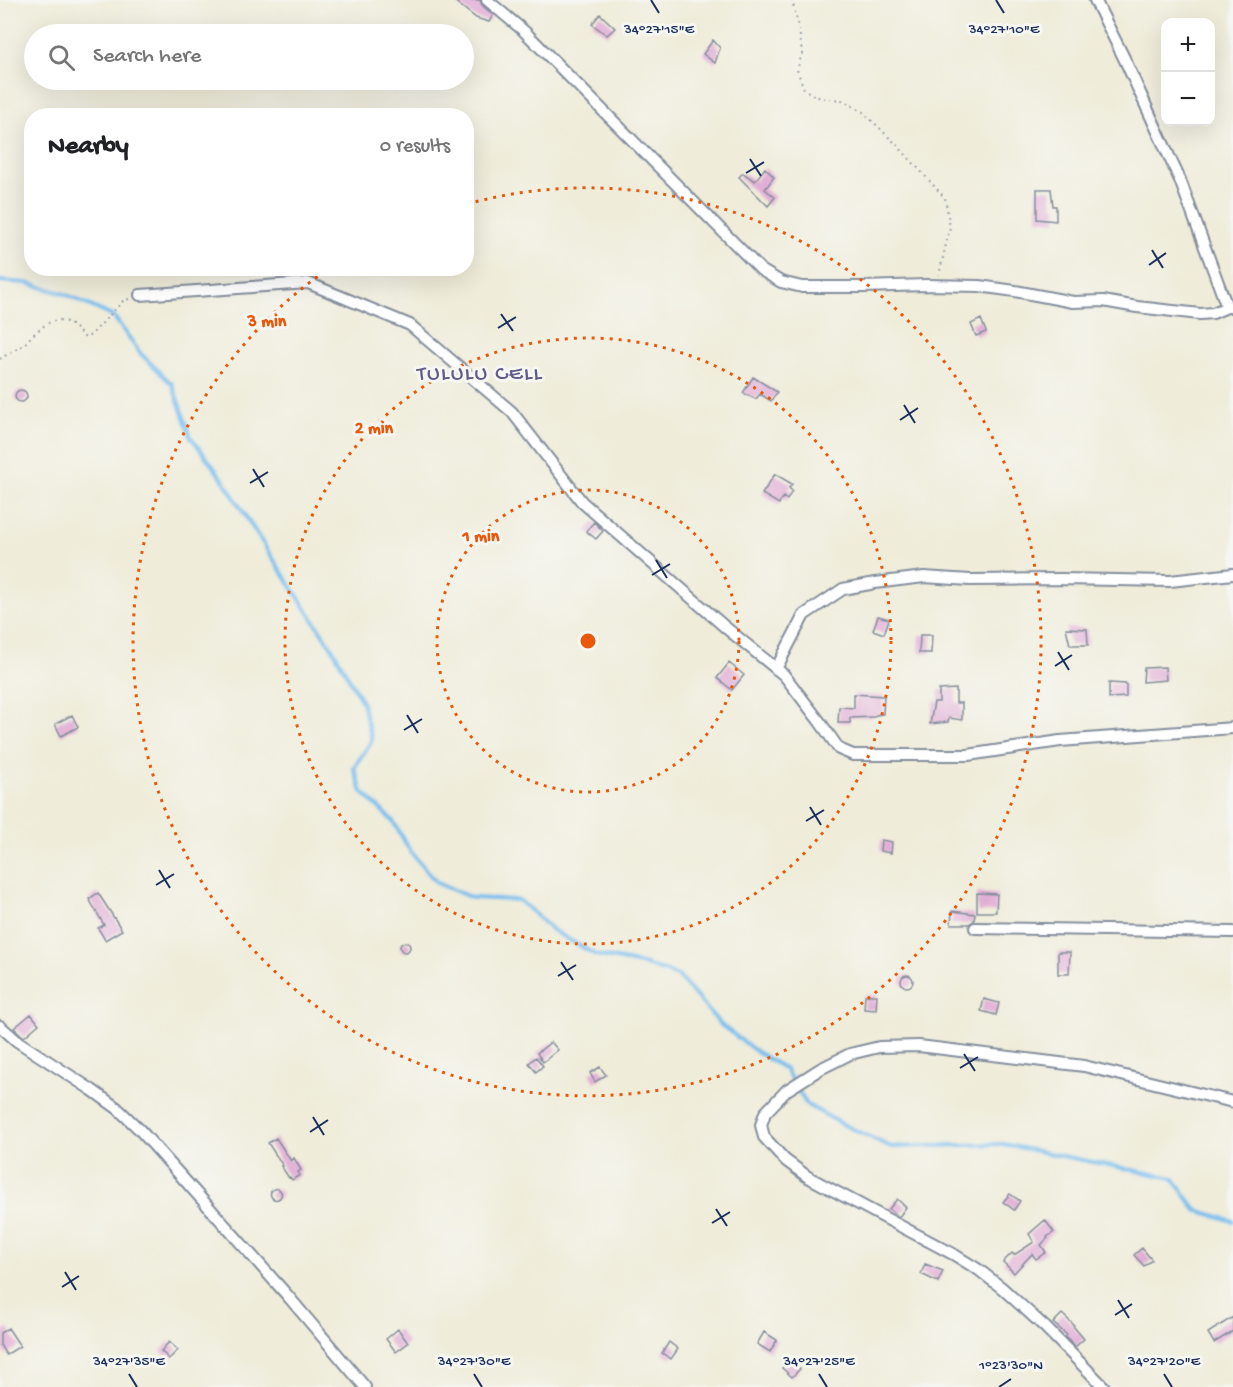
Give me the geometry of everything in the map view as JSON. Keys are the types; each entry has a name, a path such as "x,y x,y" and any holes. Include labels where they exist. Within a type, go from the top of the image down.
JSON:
{"street":[{"path":"487,0 532,40 761,270 781,282 802,287 979,286 1073,302 1103,302 1200,314 1213,313 1230,307 1180,180 1095,0"},
{"path":"140,295 308,283 410,325 512,412 582,502 725,627 784,675 838,749 854,755 968,755 1060,741 1233,728"},
{"path":"776,669 804,615 843,590 875,583 924,577 970,580 1170,581 1233,574"},
{"path":"975,928 1233,932"},
{"path":"0,1026 17,1041 117,1108 140,1130 287,1295 365,1387"},
{"path":"1104,1387 1046,1328 979,1270 808,1177 785,1160 764,1137 760,1125 765,1113 787,1090 801,1080 850,1054 879,1047 919,1046 1084,1066 1233,1102"}],"path":[{"path":"792,0 802,54 797,70 804,89 818,97 842,100 863,112 898,146 945,198 950,227 938,285"},
{"path":"0,359 25,344 34,334 54,320 62,320 76,329 85,339 123,301 140,295"}],"building":[{"path":"453,0 480,0 493,15 489,22 476,18"},
{"path":"600,14 615,28 607,35 592,24"},
{"path":"713,40 720,48 715,63 703,54"},
{"path":"765,168 774,177 765,189 775,197 768,206 739,177 743,173 755,181"},
{"path":"1037,189 1051,189 1053,206 1056,206 1056,221 1037,219"},
{"path":"981,319 986,332 976,336 971,324"},
{"path":"753,377 777,392 771,401 760,394 756,399 743,393"},
{"path":"21,390 27,396 21,402 15,396"},
{"path":"775,474 792,484 789,488 792,491 787,500 783,497 779,504 762,494"},
{"path":"594,522 603,531 596,539 586,531"},
{"path":"878,616 889,619 884,634 873,630"},
{"path":"1066,628 1087,629 1088,645 1070,645"},
{"path":"920,635 932,635 931,653 919,653"},
{"path":"729,663 744,675 732,690 717,678"},
{"path":"1165,667 1166,680 1143,682 1144,668"},
{"path":"1109,683 1126,684 1126,697 1109,698"},
{"path":"956,689 956,703 962,703 962,720 949,718 948,722 930,724 934,702 939,702 939,690"},
{"path":"854,694 884,696 883,714 874,717 850,718 850,723 838,723 839,707 854,708"},
{"path":"72,715 78,727 61,736 55,724"},
{"path":"881,840 892,842 891,853 880,851"},
{"path":"98,893 122,930 105,940 98,928 104,925 89,899"},
{"path":"977,893 997,894 996,912 977,912"},
{"path":"952,911 975,914 974,921 969,924 951,924"},
{"path":"405,942 409,943 409,951 405,952 401,951 400,947 401,943"},
{"path":"1058,952 1070,952 1069,974 1058,974"},
{"path":"909,975 912,976 912,986 905,987 902,986 901,979 902,976"},
{"path":"865,995 877,995 876,1010 864,1009"},
{"path":"984,999 999,1003 996,1015 981,1011"},
{"path":"31,1014 39,1024 24,1037 14,1028"},
{"path":"551,1042 558,1050 543,1062 537,1053"},
{"path":"536,1057 543,1066 536,1072 529,1063"},
{"path":"600,1067 606,1075 595,1082 590,1073"},
{"path":"276,1138 291,1161 294,1158 301,1170 298,1172 300,1175 292,1180 268,1143"},
{"path":"276,1188 282,1194 276,1200 270,1194"},
{"path":"1010,1194 1020,1201 1014,1210 1003,1202"},
{"path":"897,1199 906,1207 899,1217 889,1209"},
{"path":"1045,1220 1054,1232 1041,1245 1046,1252 1036,1259 1032,1254 1014,1273 1003,1262 1012,1253 1014,1255 1034,1242 1029,1234"},
{"path":"1142,1248 1152,1260 1144,1266 1134,1255"},
{"path":"925,1264 943,1271 938,1282 921,1274"},
{"path":"1062,1314 1084,1339 1075,1347 1065,1337 1067,1335 1053,1323"},
{"path":"1233,1317 1233,1331 1214,1343 1208,1333"},
{"path":"8,1328 20,1346 6,1355 0,1345 0,1333"},
{"path":"398,1329 408,1343 396,1352 386,1339"},
{"path":"764,1332 777,1340 770,1352 757,1344"},
{"path":"169,1342 178,1350 169,1359 161,1351"},
{"path":"669,1342 678,1349 671,1359 662,1353"},
{"path":"790,1360 800,1369 792,1377 782,1368"}],"waterway":[{"path":"0,281 27,283 65,294 114,317 140,353 172,384 191,437 224,481 334,651 362,702 372,740 354,768 362,792 393,821 410,851 437,883 472,898 519,900 552,930 596,955 646,965 678,976 721,1025 757,1052 785,1069 807,1105 891,1147 1002,1144 1173,1178 1196,1210 1233,1221"}],"district":[{"name":"TULULU CELL","path":"480,371"}]}
